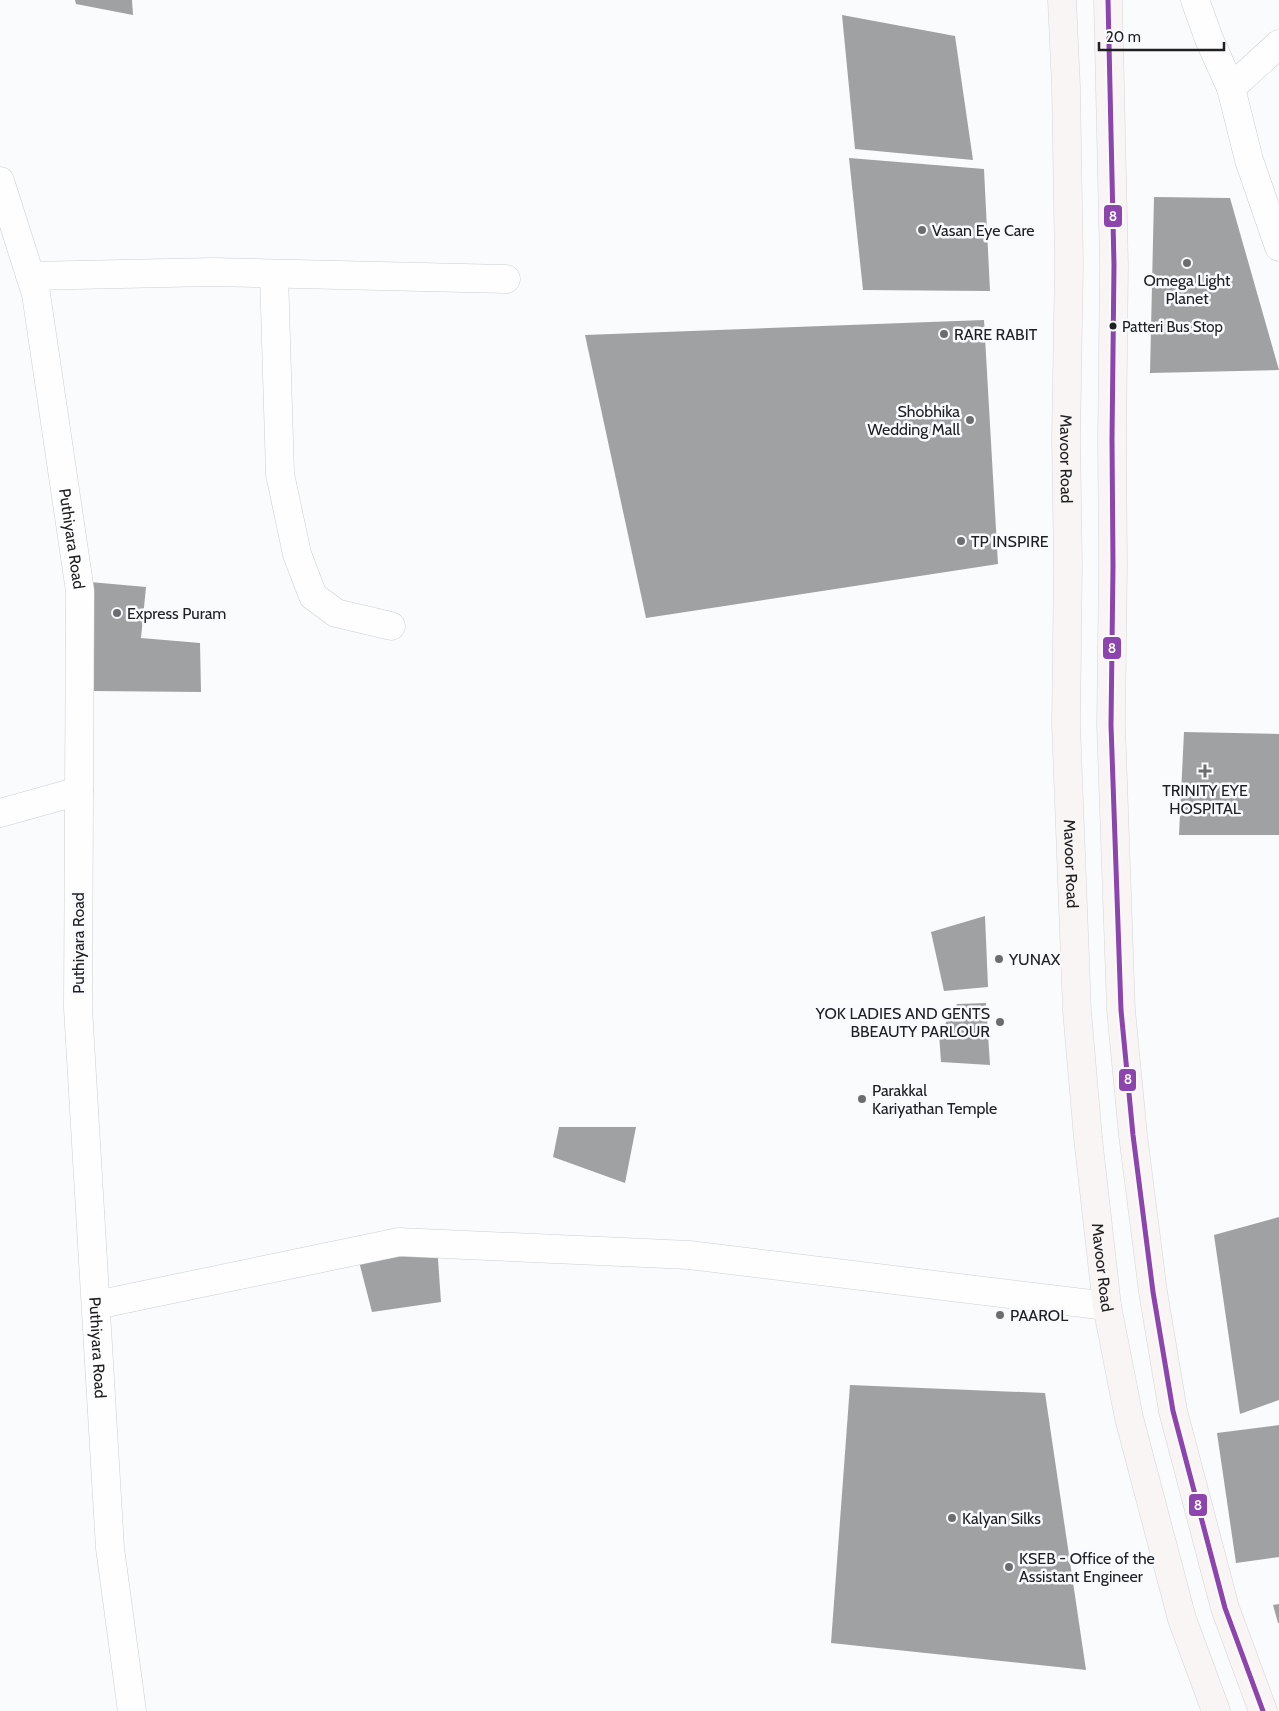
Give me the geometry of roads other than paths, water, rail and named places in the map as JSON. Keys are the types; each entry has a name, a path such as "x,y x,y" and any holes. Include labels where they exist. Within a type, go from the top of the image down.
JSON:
{"main road":[{"name":"Mavoor Road","path":"1062,0 1070,264 1066,438 1068,565 1066,724 1077,1011 1088,1138 1107,1306 1129,1418 1182,1619 1216,1711"},
{"path":"1108,0 1114,265 1111,726 1121,1010 1133,1135 1153,1292 1173,1411 1225,1608 1263,1711"}],"street":[{"path":"1195,0 1209,39 1231,88 1249,160 1279,247"},
{"path":"1231,88 1279,44"},
{"name":"Puthiyara Road","path":"0,181 36,294 80,591 78,1008 110,1548 132,1711"},
{"path":"30,276 213,272 506,278"},
{"path":"274,274 280,474 297,554 313,596 336,613 392,626"},
{"path":"0,814 79,791"},
{"path":"96,1304 399,1242 689,1255 1107,1306"}],"place":[{"name":"Vasan Eye Care","path":"922,230"},
{"name":"Omega Light Planet","path":"1187,263"},
{"name":"Patteri Bus Stop","path":"1113,326"},
{"name":"RARE RABIT","path":"944,334"},
{"name":"Shobhika Wedding Mall","path":"970,420"},
{"name":"TP INSPIRE","path":"961,541"},
{"name":"Express Puram","path":"117,613"},
{"name":"TRINITY EYE HOSPITAL","path":"1205,771"},
{"name":"YUNAX","path":"999,959"},
{"name":"YOK LADIES AND GENTS BBEAUTY PARLOUR","path":"1000,1022"},
{"name":"Parakkal Kariyathan Temple","path":"862,1099"},
{"name":"PAAROL","path":"1000,1315"},
{"name":"Kalyan Silks","path":"952,1518"},
{"name":"KSEB - Office of the Assistant Engineer","path":"1009,1567"}]}
